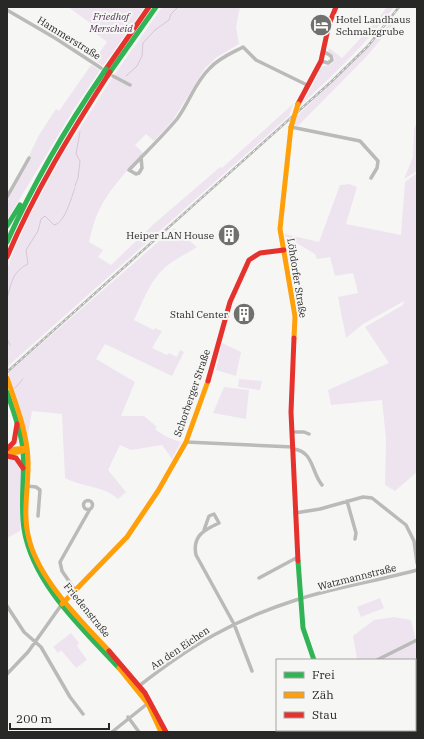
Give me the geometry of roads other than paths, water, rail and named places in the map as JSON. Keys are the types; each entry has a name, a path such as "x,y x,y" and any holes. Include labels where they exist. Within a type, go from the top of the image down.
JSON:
{"main road":[{"path":"7,242 35,184 61,139 149,7"},
{"path":"7,257 31,204 107,72 156,7"},
{"name":"Löhdorfer Straße","path":"314,659 304,635 295,513 291,399 295,316 280,223 291,127 298,104 320,61 329,24 336,7"},
{"path":"7,226 29,189 35,184"},
{"name":"Schorberger Straße","path":"64,602 115,550 134,528 158,491 186,442 212,371 230,302 244,268 249,260 257,254 284,250"},
{"path":"7,378 20,415 24,449"},
{"path":"7,392 24,449"},
{"path":"7,449 14,442 17,424"},
{"path":"7,449 24,449"},
{"path":"7,455 24,449"},
{"name":"Friedenstraße","path":"24,449 26,486"},
{"name":"Friedenstraße","path":"24,449 28,531 36,556 64,602 138,687 157,712 166,732"},
{"path":"7,455 16,458 24,468"},
{"name":"Friedenstraße","path":"138,687 161,732"}],"street":[{"name":"Hammerstraße","path":"7,10 48,33 107,72 130,85"},
{"path":"141,157 142,168 139,173 136,174 129,170 141,157 178,118 209,68 217,61 243,47 256,60 307,85"},
{"path":"320,61 328,63 332,60 331,56 323,51"},
{"path":"291,127 360,141 378,161 377,168 371,178"},
{"path":"7,197 29,158"},
{"path":"292,432 304,432 309,434"},
{"path":"186,442 292,448 301,450 309,457 317,479 322,485"},
{"path":"26,486 36,487 40,491 38,516"},
{"path":"295,513 320,509 363,497 372,498 400,519 410,530 414,540 417,563"},
{"path":"347,501 356,534 355,539"},
{"path":"75,590 62,571 60,562 90,509"},
{"path":"204,530 219,523 214,514 209,516 204,530 196,539 196,554 234,624 252,671"},
{"path":"259,578 298,556"},
{"name":"Watzmannstraße","path":"302,598 417,570"},
{"name":"An den Eichen","path":"138,687 189,649 234,624 302,598"},
{"path":"7,674 37,641 64,602"},
{"path":"7,606 24,632 37,641 70,697 83,714"},
{"path":"379,659 417,640"},
{"path":"112,732 128,717 147,704"},
{"path":"128,717 139,732"}],"waterway":[{"path":"126,76 137,66 142,56 143,43 155,30 169,20 171,14 178,7"},
{"path":"75,186 78,178 80,161 76,154 80,132"},
{"path":"7,298 13,278 19,270 28,264 26,250 38,231 41,219 45,216 54,225 58,223 67,210 75,188"},
{"path":"7,339 10,345"},
{"path":"15,388 23,379"}],"railway":[{"path":"7,372 331,82 368,46 399,7"}],"place":[{"name":"Hotel Landhaus Schmalzgrube","path":"321,25"},
{"name":"Heiper LAN House","path":"229,235"},
{"name":"Stahl Center","path":"244,314"}],"park label":[{"name":"Friedhof Merscheid","path":"111,22"}]}
